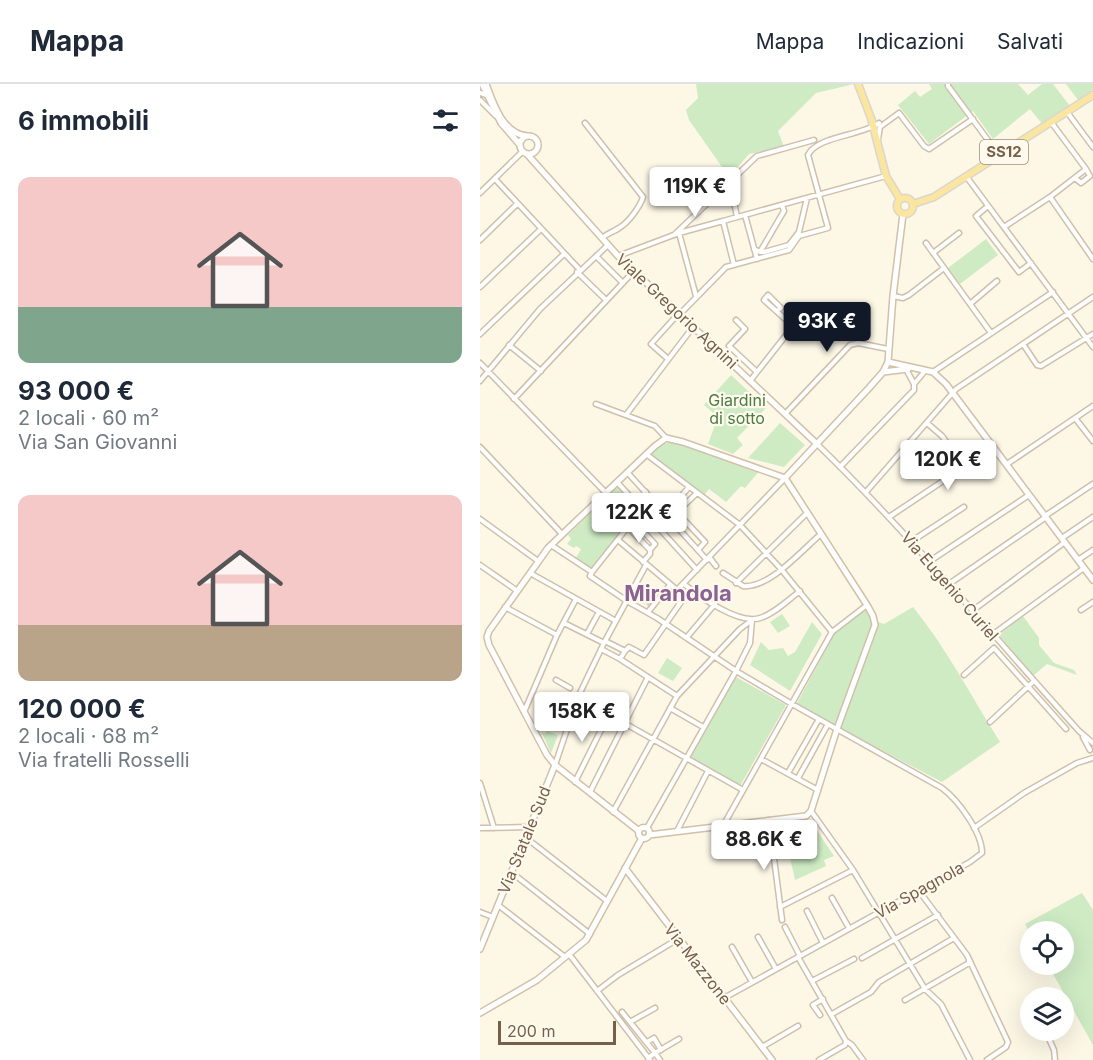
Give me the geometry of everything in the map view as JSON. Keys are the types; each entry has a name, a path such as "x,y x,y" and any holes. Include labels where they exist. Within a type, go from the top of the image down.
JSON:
{"main road":[{"path":"484,84 483,94 497,114 520,145 525,153 532,154 537,149 536,140 511,130 497,114 484,84"},
{"path":"858,84 871,118 879,125 877,141 886,176 900,199"},
{"name":"SS12","path":"903,214 910,213 913,204 934,197 1093,95"},
{"path":"520,145 522,139 528,136"},
{"name":"Viale Gregorio Agnini","path":"537,149 538,162 543,172"},
{"name":"Viale Gregorio Agnini","path":"525,153 618,256 817,444"},
{"path":"900,199 908,198 913,204"},
{"path":"785,478 883,372 888,362 903,214 897,209 900,199"},
{"path":"888,362 933,372 953,393 1093,580"},
{"path":"883,372 914,369"},
{"path":"666,438 785,478 867,605 875,625 837,729 811,812 806,816 677,831 642,838 639,836 639,831 575,782 547,755 489,645 487,637 504,607 551,545 646,454 666,438"},
{"path":"480,636 487,637"},
{"name":"Via Statale Sud","path":"480,949 555,765"},
{"path":"639,831 647,828 650,835"},
{"path":"480,1013 531,983 568,956 591,934 642,838"},
{"name":"Via Mazzone","path":"625,868 772,1060"}],"street":[{"path":"948,84 1000,155"},
{"path":"483,94 480,100 497,114"},
{"path":"1067,112 1093,147"},
{"path":"667,358 651,344 726,267 789,250 799,236 828,228 808,155 811,149 819,144 879,125 900,114 924,146 929,149 973,118"},
{"path":"1051,122 1090,176 1081,183 1075,178"},
{"path":"585,123 643,197 640,205 622,226 602,239"},
{"path":"676,234 757,156 814,140"},
{"path":"480,193 525,153"},
{"path":"1004,227 1086,169"},
{"path":"618,256 676,234 886,176"},
{"path":"966,176 1093,346"},
{"path":"495,179 606,300"},
{"path":"1050,196 1093,259"},
{"path":"733,197 737,218"},
{"path":"754,249 764,252 789,245 799,232 807,198"},
{"path":"480,240 517,204"},
{"path":"760,252 783,211 782,205"},
{"path":"988,206 976,216 1019,272 1031,263"},
{"path":"745,215 757,259"},
{"path":"723,221 735,265"},
{"path":"480,287 541,229"},
{"path":"933,253 958,233"},
{"path":"676,234 696,297"},
{"path":"926,243 992,333"},
{"path":"480,381 540,309 608,245"},
{"path":"480,334 565,254"},
{"path":"596,256 622,283"},
{"path":"893,296 903,298 909,295 944,268"},
{"path":"514,399 634,271"},
{"path":"970,304 997,281"},
{"path":"933,372 1053,292"},
{"path":"777,311 781,308 768,295 764,300 794,327"},
{"path":"866,492 956,389 1093,297"},
{"path":"750,381 809,306"},
{"path":"736,320 745,329 729,346 757,372"},
{"path":"626,415 667,358 693,327"},
{"path":"1023,344 1037,365 1041,366 1093,334"},
{"path":"785,414 850,345 858,343 888,349"},
{"path":"509,345 541,371"},
{"path":"480,363 606,493"},
{"path":"840,467 914,390 914,384 906,369"},
{"path":"914,384 925,371"},
{"path":"596,404 655,426 666,438"},
{"path":"1007,464 1093,406"},
{"path":"1075,418 1093,441"},
{"path":"927,423 942,436 965,466"},
{"name":"Via Eugenio Curiel","path":"817,444 866,492 930,561 999,643 1079,731 1091,748 1093,758"},
{"path":"480,447 562,534"},
{"path":"889,517 994,447"},
{"path":"646,454 740,525 800,591 832,632"},
{"path":"627,472 698,550 716,566"},
{"path":"618,540 677,590 785,478"},
{"path":"617,482 697,570"},
{"path":"948,584 1093,484"},
{"path":"689,487 672,507 705,542 698,550"},
{"path":"635,502 646,492"},
{"path":"677,512 697,493"},
{"path":"930,561 1030,495"},
{"path":"912,541 964,507"},
{"path":"642,509 590,576 736,671 942,788 952,796 974,828 1024,793 1077,763 1093,758"},
{"path":"736,583 808,513"},
{"path":"972,610 1093,517"},
{"path":"480,519 538,561"},
{"path":"555,765 578,694 627,602 650,554 650,549 655,544 633,520"},
{"path":"628,527 650,549"},
{"path":"723,573 736,583 748,587 761,584 821,534"},
{"path":"551,545 592,572"},
{"path":"1078,560 1093,550"},
{"path":"480,565 516,590"},
{"path":"992,635 1084,568"},
{"path":"529,573 616,621"},
{"path":"684,584 744,620 762,618 800,591"},
{"path":"648,612 670,585"},
{"path":"634,587 658,600"},
{"path":"620,659 629,647 644,655 690,589"},
{"path":"524,712 557,635 576,599"},
{"path":"1081,610 1093,602"},
{"path":"687,637 715,604"},
{"path":"723,826 832,632 867,605"},
{"path":"504,607 557,635"},
{"path":"587,634 599,612"},
{"path":"613,812 677,696 740,629 752,620"},
{"path":"647,828 736,671 750,643 753,631 752,620"},
{"path":"564,623 625,651"},
{"path":"964,675 999,643"},
{"path":"994,648 1066,729"},
{"path":"601,649 677,696"},
{"path":"590,793 648,677"},
{"path":"555,680 570,688"},
{"path":"990,722 1034,681"},
{"path":"578,694 652,740 743,790"},
{"path":"670,708 704,727"},
{"path":"575,782 609,714"},
{"path":"788,773 819,719"},
{"path":"798,778 828,724"},
{"path":"1077,763 1091,748"},
{"path":"761,759 818,790"},
{"path":"677,831 708,771"},
{"path":"480,783 494,828"},
{"path":"811,812 853,870 926,989 940,1004 970,1060"},
{"path":"769,820 782,920"},
{"path":"480,828 529,827"},
{"name":"Via Spagnola","path":"724,998 976,858 982,852 974,828"},
{"path":"525,837 607,901"},
{"path":"780,907 853,870"},
{"path":"510,872 591,934"},
{"path":"920,891 970,959 975,975 1008,1042 1006,1047 987,1060"},
{"path":"832,898 849,929"},
{"path":"497,904 568,956 648,1058"},
{"path":"807,911 823,943"},
{"path":"480,912 493,917"},
{"path":"862,958 938,915"},
{"path":"785,927 846,1041 852,1045 863,1060"},
{"path":"758,937 776,969"},
{"path":"832,1014 871,992 879,982 954,938"},
{"path":"597,991 618,975 678,939"},
{"path":"732,947 752,982"},
{"path":"812,981 854,959"},
{"path":"905,1000 969,963 970,959"},
{"path":"820,1016 813,1005 823,999"},
{"path":"630,1022 656,1008"},
{"path":"615,1015 620,1010 660,1060"},
{"path":"762,1047 798,1026"},
{"path":"647,1042 654,1038 661,1050"},
{"path":"641,1060 679,1039"},
{"path":"819,1060 845,1045 846,1041"},
{"path":"1050,1041 1056,1060"}],"green space":[{"path":"696,84 854,84 816,93 778,131 784,147 749,154 729,177 689,120 686,110 698,98"},
{"path":"929,84 1018,84 1028,95 1042,84 1053,84 1070,106 1043,125 1030,109 993,139 973,111 929,144 898,105 915,91 920,97 932,89"},
{"path":"1066,84 1093,84 1093,90 1078,100"},
{"path":"986,239 998,255 960,284 948,268"},
{"name":"Giardini di sotto","path":"731,375 766,408 737,438 743,445 733,454 708,444 718,417 704,405"},
{"path":"780,423 805,445 784,467 748,458"},
{"path":"674,441 761,469 745,488 741,486 726,502 709,489 703,497 649,456 661,445"},
{"path":"618,486 639,509 591,568 576,558 581,549 567,544 571,539 568,535"},
{"path":"867,605 875,625 837,729 796,705 836,631"},
{"path":"913,607 948,656 1000,742 942,782 839,728 878,622 884,624"},
{"path":"782,614 790,626 778,633 770,622"},
{"path":"1023,616 1039,638 1039,645 1054,663 1074,670 1077,675 1047,664 1033,676 999,635"},
{"path":"812,622 822,634 790,691 750,665 761,642 769,650 783,648 788,656 795,652"},
{"path":"667,658 682,668 673,681 658,673"},
{"path":"736,677 786,705 740,786 690,759"},
{"path":"547,731 558,735 551,753 542,733 545,734"},
{"path":"813,825 834,856 824,860 826,866 795,880 789,853 778,853 775,830"},
{"path":"1082,893 1093,910 1093,1045 1074,1011 1074,987 1060,987 1054,975 1074,975 1074,921 1031,921"}],"tunnel":[{"path":"631,595 653,606"}],"district":[{"name":"Mirandola","path":"678,593"}]}
